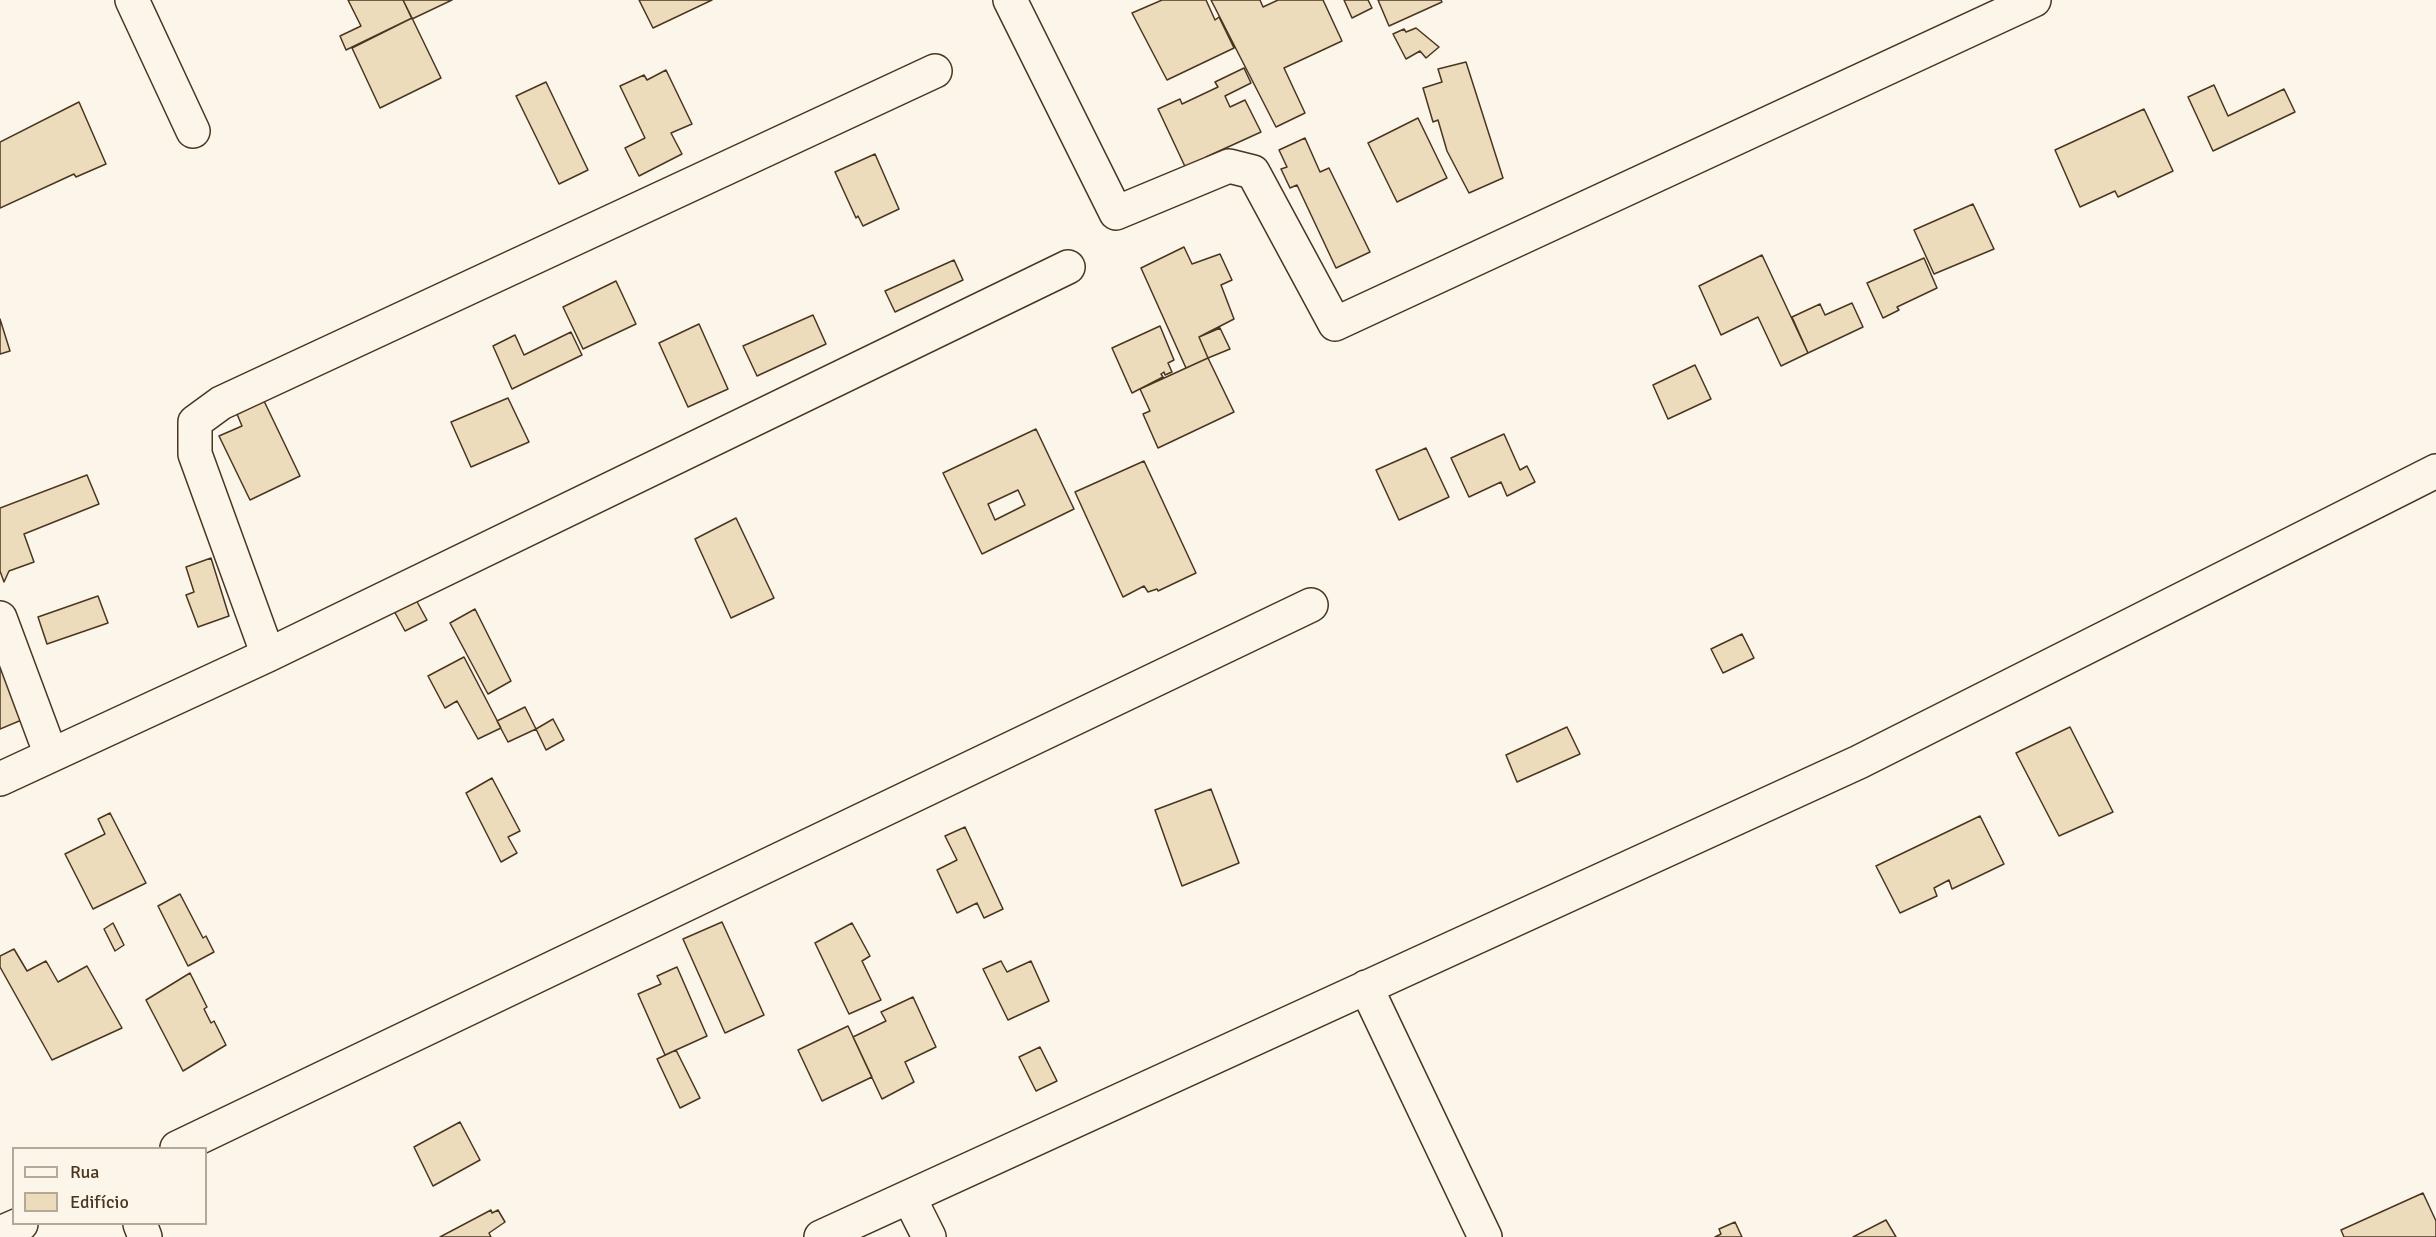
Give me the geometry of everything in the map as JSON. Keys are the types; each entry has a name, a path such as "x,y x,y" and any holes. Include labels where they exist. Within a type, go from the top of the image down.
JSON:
{"street":[{"path":"132,0 193,131"},
{"path":"1010,0 1116,213 1228,166 1253,172 1335,324 2034,0"},
{"path":"268,654 195,454 195,422 221,404 935,71"},
{"path":"0,778 268,654 1068,267"},
{"path":"821,1237 1860,762 2436,471"},
{"path":"181,1147 1311,605"},
{"path":"0,618 51,755"},
{"path":"1366,987 1485,1237"},
{"path":"909,1197 929,1237"},
{"path":"0,1233 19,1225"}],"building":[{"path":"348,0 403,0 412,18 346,50 340,36 361,26"},
{"path":"403,0 452,0 412,19"},
{"path":"639,0 712,0 653,28"},
{"path":"1162,0 1206,0 1215,20 1219,17 1234,48 1167,80 1132,13"},
{"path":"1211,0 1260,0 1263,7 1278,0 1323,0 1342,41 1284,68 1305,113 1276,127"},
{"path":"1344,0 1368,0 1372,8 1352,18"},
{"path":"1378,0 1441,0 1442,2 1389,26"},
{"path":"412,18 441,78 380,108 352,48"},
{"path":"1416,28 1439,47 1426,58 1420,51 1406,59 1393,34 1404,29 1406,32"},
{"path":"1466,62 1503,178 1469,193 1447,151 1438,120 1433,122 1423,88 1442,82 1438,69"},
{"path":"1244,68 1251,83 1225,96 1230,107 1245,100 1261,132 1206,157 1210,164 1189,175 1158,109 1180,99 1182,104 1218,87 1215,82"},
{"path":"666,70 692,124 671,133 682,154 639,176 625,148 645,138 620,86 644,75 647,80"},
{"path":"546,82 588,170 559,184 516,96"},
{"path":"2214,85 2228,116 2284,89 2295,112 2213,151 2188,97"},
{"path":"79,102 106,164 76,177 74,174 0,208 0,142"},
{"path":"2144,109 2173,171 2118,197 2115,191 2080,207 2055,150"},
{"path":"1418,118 1447,178 1397,202 1368,143"},
{"path":"1305,138 1320,172 1329,168 1370,252 1336,268 1297,185 1290,188 1281,169 1287,167 1279,150"},
{"path":"875,154 899,209 863,226 858,216 856,218 835,172"},
{"path":"1973,204 1994,249 1934,274 1914,230"},
{"path":"1184,247 1192,264 1220,254 1232,280 1221,285 1234,319 1199,337 1208,358 1186,368 1141,268"},
{"path":"1762,255 1808,353 1781,366 1758,317 1721,335 1699,286"},
{"path":"1924,258 1937,288 1897,307 1899,310 1883,318 1867,283"},
{"path":"954,260 963,280 895,312 885,291"},
{"path":"616,281 636,324 583,349 563,307"},
{"path":"1852,303 1863,327 1808,353 1792,317 1820,304 1825,315"},
{"path":"813,315 826,344 757,376 743,346"},
{"path":"0,319 10,351 0,354"},
{"path":"699,324 728,389 688,407 659,343"},
{"path":"1160,326 1174,360 1168,363 1172,372 1165,375 1164,372 1161,374 1163,377 1132,393 1112,348"},
{"path":"1220,328 1230,349 1208,358 1199,337"},
{"path":"571,332 582,355 512,389 493,346 515,335 524,355"},
{"path":"1208,358 1234,412 1158,448 1143,414 1150,411 1140,389"},
{"path":"1695,365 1711,399 1668,419 1653,385"},
{"path":"508,398 529,442 471,467 451,422"},
{"path":"264,401 300,476 250,500 219,436 242,426 237,414"},
{"path":"1036,429 1074,509 982,554 943,473","holes":["1018,490 1025,505 995,520 988,504"]},
{"path":"1504,434 1520,470 1527,466 1535,482 1507,496 1501,482 1469,497 1451,458"},
{"path":"1426,448 1449,497 1399,520 1376,470"},
{"path":"1144,461 1196,573 1158,591 1157,589 1148,592 1144,586 1123,597 1075,492"},
{"path":"87,475 99,504 24,534 34,562 9,571 4,582 0,571 0,508"},
{"path":"736,518 774,598 731,618 695,539"},
{"path":"211,558 229,616 198,627 186,595 194,592 186,567"},
{"path":"98,596 108,623 47,644 38,617"},
{"path":"415,598 427,620 405,631 393,609"},
{"path":"475,609 511,681 488,694 450,623"},
{"path":"1742,634 1754,658 1723,673 1711,649"},
{"path":"0,656 24,719 0,729"},
{"path":"464,657 501,728 478,739 457,701 445,708 428,676"},
{"path":"525,707 536,729 508,742 497,721"},
{"path":"553,719 564,740 546,750 536,729"},
{"path":"1567,727 1580,754 1517,782 1506,755"},
{"path":"2070,727 2113,812 2059,836 2016,753"},
{"path":"492,778 520,831 508,837 517,853 501,862 466,793"},
{"path":"1211,789 1239,863 1182,886 1155,810"},
{"path":"110,813 146,883 93,909 65,854 105,834 98,819"},
{"path":"1980,816 2004,864 1952,889 1949,880 1934,888 1937,896 1900,913 1876,866"},
{"path":"965,827 1003,909 984,918 977,903 957,913 937,870 957,860 945,836"},
{"path":"180,894 203,938 206,936 214,952 188,966 158,906"},
{"path":"722,922 764,1015 725,1033 683,939"},
{"path":"113,923 124,945 115,951 104,929"},
{"path":"852,923 870,956 862,961 881,1000 849,1014 815,943"},
{"path":"14,949 27,971 46,961 58,982 87,966 122,1028 52,1060 0,967 0,956"},
{"path":"1001,961 1007,972 1031,961 1049,1001 1008,1020 983,969"},
{"path":"677,967 707,1036 665,1055 638,994 661,984 657,976"},
{"path":"190,973 207,1007 204,1009 211,1023 214,1021 226,1045 183,1071 146,1000"},
{"path":"913,997 936,1047 905,1062 914,1082 882,1099 853,1037 886,1021 881,1012"},
{"path":"848,1026 872,1077 822,1101 798,1050"},
{"path":"1040,1047 1057,1081 1036,1091 1019,1057"},
{"path":"676,1050 700,1098 680,1108 657,1059"},
{"path":"460,1122 480,1160 433,1186 414,1147"},
{"path":"2423,1193 2436,1221 2436,1237 2344,1237 2341,1230"},
{"path":"491,1210 492,1213 498,1210 505,1222 489,1233 491,1237 440,1237"},
{"path":"1886,1220 1896,1237 1853,1237"},
{"path":"1735,1222 1742,1237 1715,1237 1721,1234 1719,1229"}]}
